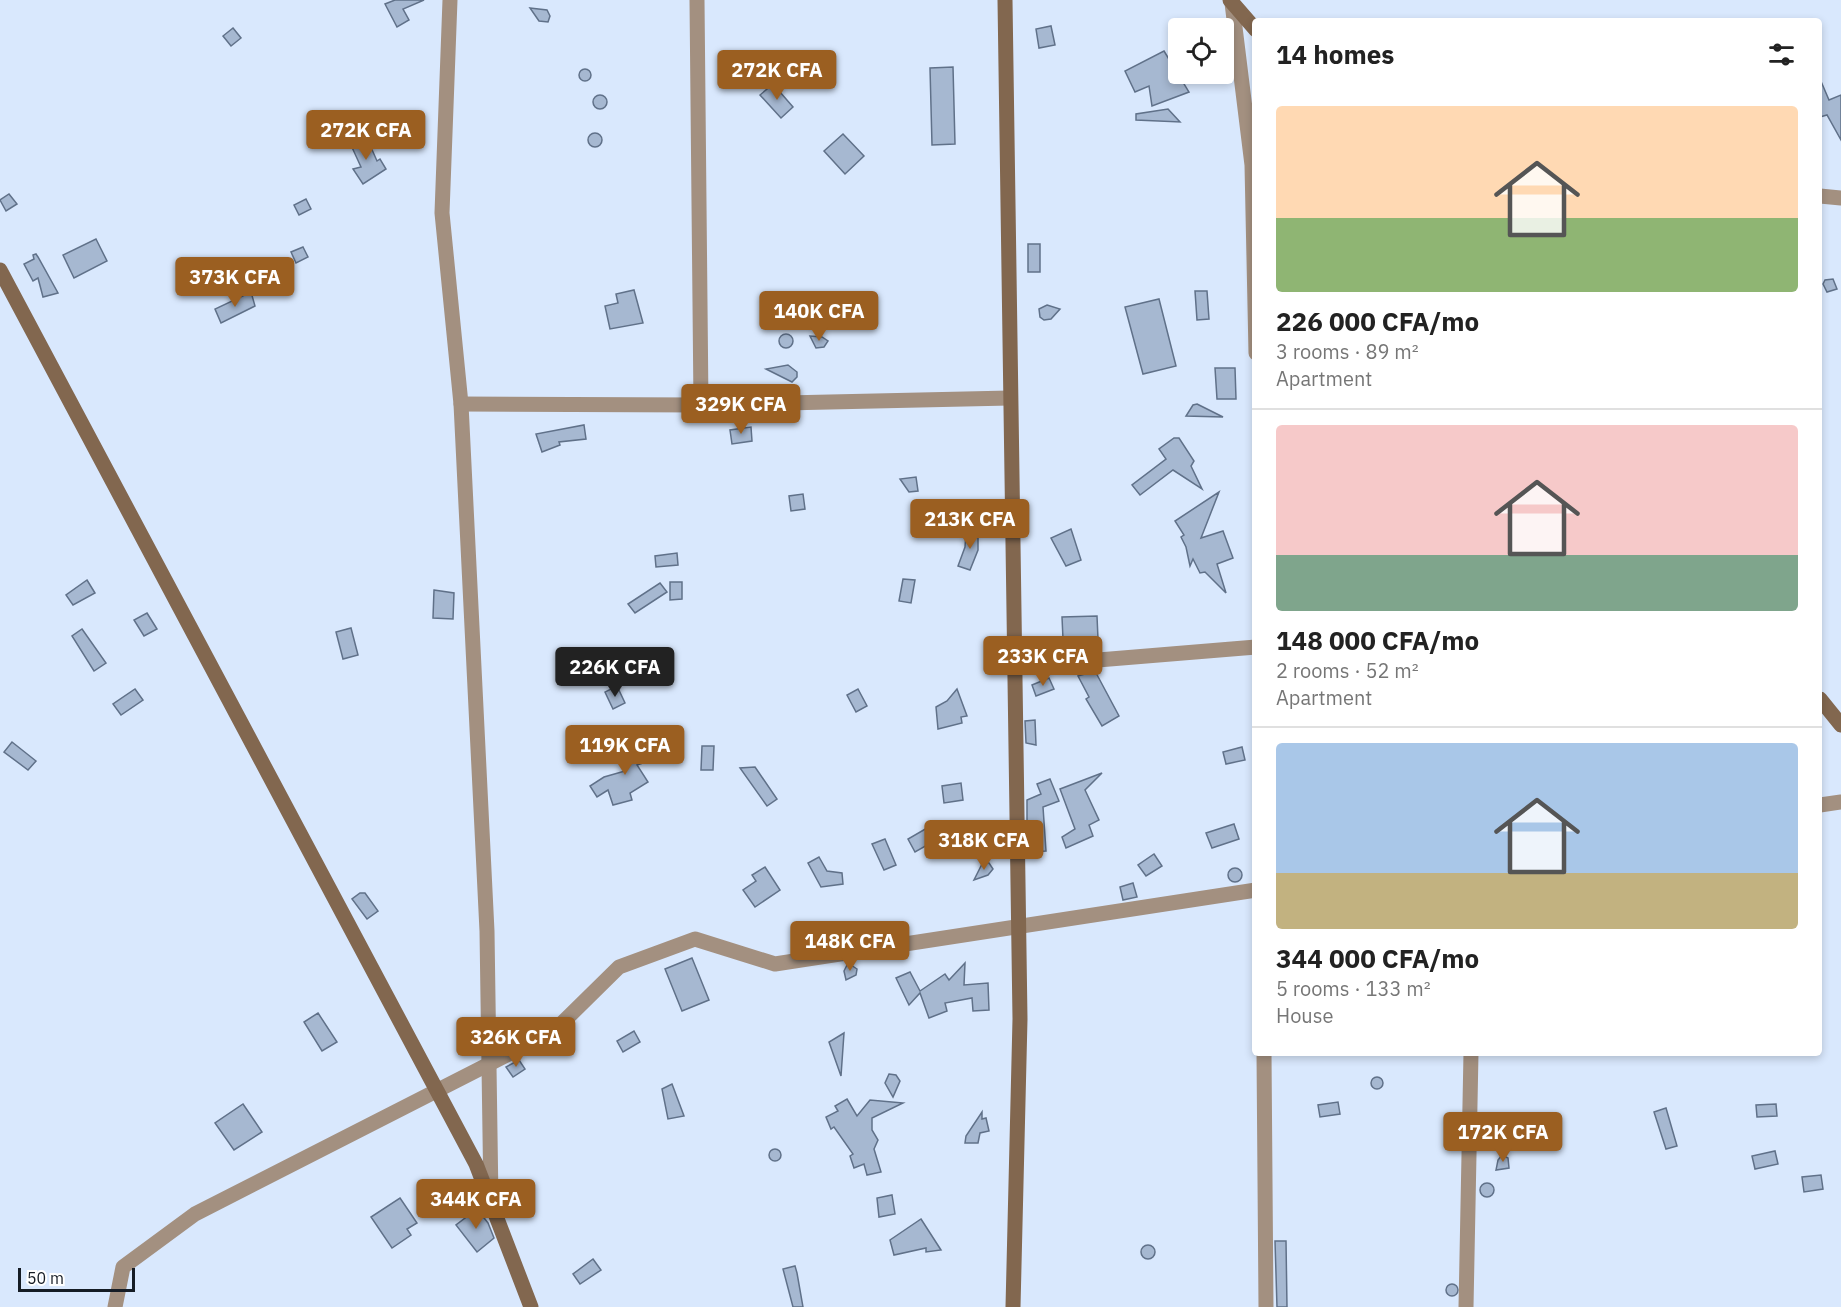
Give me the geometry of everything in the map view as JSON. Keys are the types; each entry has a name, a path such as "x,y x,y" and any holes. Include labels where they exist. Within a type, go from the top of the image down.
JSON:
{"street":[{"path":"450,0 442,213 460,404 487,931 491,1204"},
{"path":"697,0 701,405"},
{"path":"1005,0 1020,1019 1012,1307"},
{"path":"1231,1 1252,25"},
{"path":"1231,1 1252,165"},
{"path":"1822,196 1841,198"},
{"path":"0,270 476,1164 531,1307"},
{"path":"460,404 701,405 1010,398"},
{"path":"1014,667 1252,647"},
{"path":"1822,701 1841,725"},
{"path":"1822,805 1841,801"},
{"path":"115,1307 123,1267 195,1214 554,1031 619,967 695,939 775,964 1252,891"},
{"path":"1264,1056 1266,1307"},
{"path":"1466,1307 1471,1056"}],"building":[{"path":"395,0 424,0 403,9 409,20 397,27 385,4"},
{"path":"530,8 547,10 550,16 548,22 539,21"},
{"path":"1051,26 1055,45 1039,48 1036,29"},
{"path":"233,28 241,38 231,46 223,36"},
{"path":"1164,51 1168,58 1168,84 1184,84 1189,92 1152,106 1149,86 1135,92 1125,71"},
{"path":"953,67 955,144 932,145 930,68"},
{"path":"587,69 591,75 587,81 583,81 579,73"},
{"path":"773,84 793,107 781,118 760,95"},
{"path":"1822,84 1829,100 1841,95 1841,140 1827,115 1822,116"},
{"path":"600,95 605,97 607,102 605,107 600,109 595,107 593,102 595,97"},
{"path":"1168,109 1180,122 1136,120 1136,114"},
{"path":"595,133 600,135 602,140 600,145 595,147 590,145 588,140 590,135"},
{"path":"843,134 864,156 845,174 824,151"},
{"path":"366,136 377,161 380,159 386,169 363,184 353,169 361,167 350,143"},
{"path":"9,194 17,204 6,211 0,200"},
{"path":"306,199 311,209 299,215 294,205"},
{"path":"96,239 107,261 74,278 63,255"},
{"path":"1028,244 1040,244 1040,272 1028,272"},
{"path":"303,247 308,257 296,263 291,252"},
{"path":"36,254 58,293 43,297 38,278 33,281 24,264 34,259 33,255"},
{"path":"1833,279 1837,289 1827,292 1823,284 1825,280"},
{"path":"634,290 643,323 610,329 605,306 618,303 616,294"},
{"path":"1195,291 1207,291 1209,319 1197,320"},
{"path":"251,292 255,306 221,323 215,309"},
{"path":"1159,299 1176,366 1143,374 1125,307"},
{"path":"1047,305 1060,309 1051,319 1044,320 1040,317 1039,309"},
{"path":"786,334 791,336 793,341 791,346 786,348 781,346 779,341 781,336"},
{"path":"810,336 822,337 828,341 824,347 816,348"},
{"path":"788,365 797,372 797,377 792,382 766,369"},
{"path":"1215,368 1235,368 1236,399 1217,399"},
{"path":"1197,404 1223,417 1186,416 1193,405"},
{"path":"584,425 586,439 559,442 560,445 542,452 536,434"},
{"path":"751,427 752,441 732,444 730,430"},
{"path":"1174,438 1179,438 1194,461 1191,466 1202,489 1173,470 1140,495 1132,485 1166,459 1159,449"},
{"path":"916,477 918,491 909,492 900,479"},
{"path":"1219,492 1201,538 1223,531 1233,558 1217,564 1226,593 1205,572 1200,573 1193,559 1190,566 1186,547 1181,537 1184,535 1175,521"},
{"path":"803,494 805,509 791,511 789,496"},
{"path":"984,505 985,519 969,520 968,506"},
{"path":"1071,529 1081,560 1066,566 1051,538"},
{"path":"966,532 978,532 978,550 970,570 958,566 965,547"},
{"path":"677,553 678,565 656,567 655,556"},
{"path":"903,579 915,580 911,603 899,601"},
{"path":"87,580 95,593 73,605 66,595"},
{"path":"670,582 682,582 682,599 670,600"},
{"path":"660,583 667,592 635,613 628,604"},
{"path":"434,590 454,593 453,619 433,618"},
{"path":"147,613 157,629 144,636 134,620"},
{"path":"1097,616 1098,639 1063,639 1062,617"},
{"path":"351,628 358,655 343,659 336,632"},
{"path":"82,629 106,663 94,671 72,636"},
{"path":"1095,671 1119,716 1102,726 1086,699 1089,697 1078,676"},
{"path":"1049,678 1054,689 1036,696 1032,685"},
{"path":"617,686 625,703 613,709 605,692"},
{"path":"135,689 143,700 121,715 113,704"},
{"path":"858,689 867,706 856,712 847,695"},
{"path":"957,689 967,716 961,717 962,723 938,729 936,707 947,701"},
{"path":"1035,720 1036,745 1026,743 1025,721"},
{"path":"12,742 36,761 28,770 4,752"},
{"path":"646,744 652,760 637,765 648,782 630,793 632,800 613,805 608,790 597,797 590,786 604,777 625,771 619,753"},
{"path":"702,746 714,746 713,770 701,770"},
{"path":"1242,747 1245,760 1226,764 1223,752"},
{"path":"755,767 777,799 767,806 740,768"},
{"path":"1102,773 1085,790 1099,820 1089,825 1093,836 1066,848 1062,837 1075,829 1060,789"},
{"path":"1050,779 1059,801 1043,807 1046,851 1027,852 1027,800 1041,794 1037,784"},
{"path":"961,783 963,800 944,803 942,786"},
{"path":"934,824 938,839 915,852 908,839"},
{"path":"1234,824 1239,839 1212,848 1206,833"},
{"path":"885,839 896,865 884,870 872,844"},
{"path":"1154,854 1162,866 1146,876 1138,865"},
{"path":"819,857 827,871 842,873 843,884 821,887 808,863"},
{"path":"983,862 989,863 993,869 988,875 974,880"},
{"path":"765,867 780,890 755,907 743,890 756,881 752,875"},
{"path":"1235,868 1240,870 1242,875 1240,880 1235,882 1230,880 1228,875 1230,870"},
{"path":"1133,883 1137,897 1123,900 1120,887"},
{"path":"360,893 365,893 378,911 367,919 352,899"},
{"path":"692,958 709,1000 682,1011 665,969"},
{"path":"848,963 857,969 856,975 846,980 844,971"},
{"path":"965,963 964,985 988,983 989,1010 973,1011 972,998 945,1003 947,1011 929,1018 920,993 909,1005 896,978 910,972 920,991 945,974 949,980"},
{"path":"318,1013 337,1042 322,1051 304,1022"},
{"path":"634,1031 640,1042 623,1052 617,1041"},
{"path":"844,1033 841,1076 829,1042"},
{"path":"519,1060 525,1069 513,1077 506,1067"},
{"path":"889,1074 896,1075 900,1081 893,1097 885,1083"},
{"path":"1379,1077 1383,1083 1379,1089 1375,1089 1371,1081"},
{"path":"672,1084 684,1116 668,1119 662,1089"},
{"path":"847,1099 857,1116 870,1100 903,1103 872,1118 872,1130 878,1140 874,1149 881,1172 867,1175 864,1164 854,1168 850,1156 853,1154 834,1127 831,1129 826,1117 838,1111 835,1106"},
{"path":"1338,1102 1340,1114 1320,1117 1318,1105"},
{"path":"243,1104 262,1132 234,1150 215,1123"},
{"path":"1776,1104 1777,1116 1757,1117 1756,1105"},
{"path":"1666,1108 1677,1146 1666,1149 1654,1112"},
{"path":"982,1112 982,1119 986,1118 989,1131 980,1133 978,1143 965,1143 966,1136"},
{"path":"777,1149 781,1155 777,1161 773,1161 769,1153"},
{"path":"1775,1151 1778,1164 1755,1169 1752,1156"},
{"path":"1502,1155 1508,1158 1509,1168 1496,1170 1498,1160"},
{"path":"1821,1175 1823,1189 1804,1192 1802,1177"},
{"path":"1487,1183 1492,1185 1494,1190 1492,1195 1487,1197 1482,1195 1480,1190 1482,1185"},
{"path":"892,1195 895,1214 879,1217 877,1198"},
{"path":"400,1198 417,1223 407,1229 411,1235 392,1248 371,1217"},
{"path":"477,1209 488,1223 494,1238 477,1252 456,1225"},
{"path":"921,1219 941,1250 926,1252 926,1248 894,1255 890,1240"},
{"path":"1275,1241 1286,1241 1287,1307 1277,1307"},
{"path":"1148,1245 1153,1247 1155,1252 1153,1257 1148,1259 1143,1257 1141,1252 1143,1247"},
{"path":"593,1259 601,1270 580,1284 573,1274"},
{"path":"795,1266 803,1307 793,1307 783,1269"},
{"path":"1454,1284 1458,1290 1454,1296 1450,1296 1446,1288"}]}
